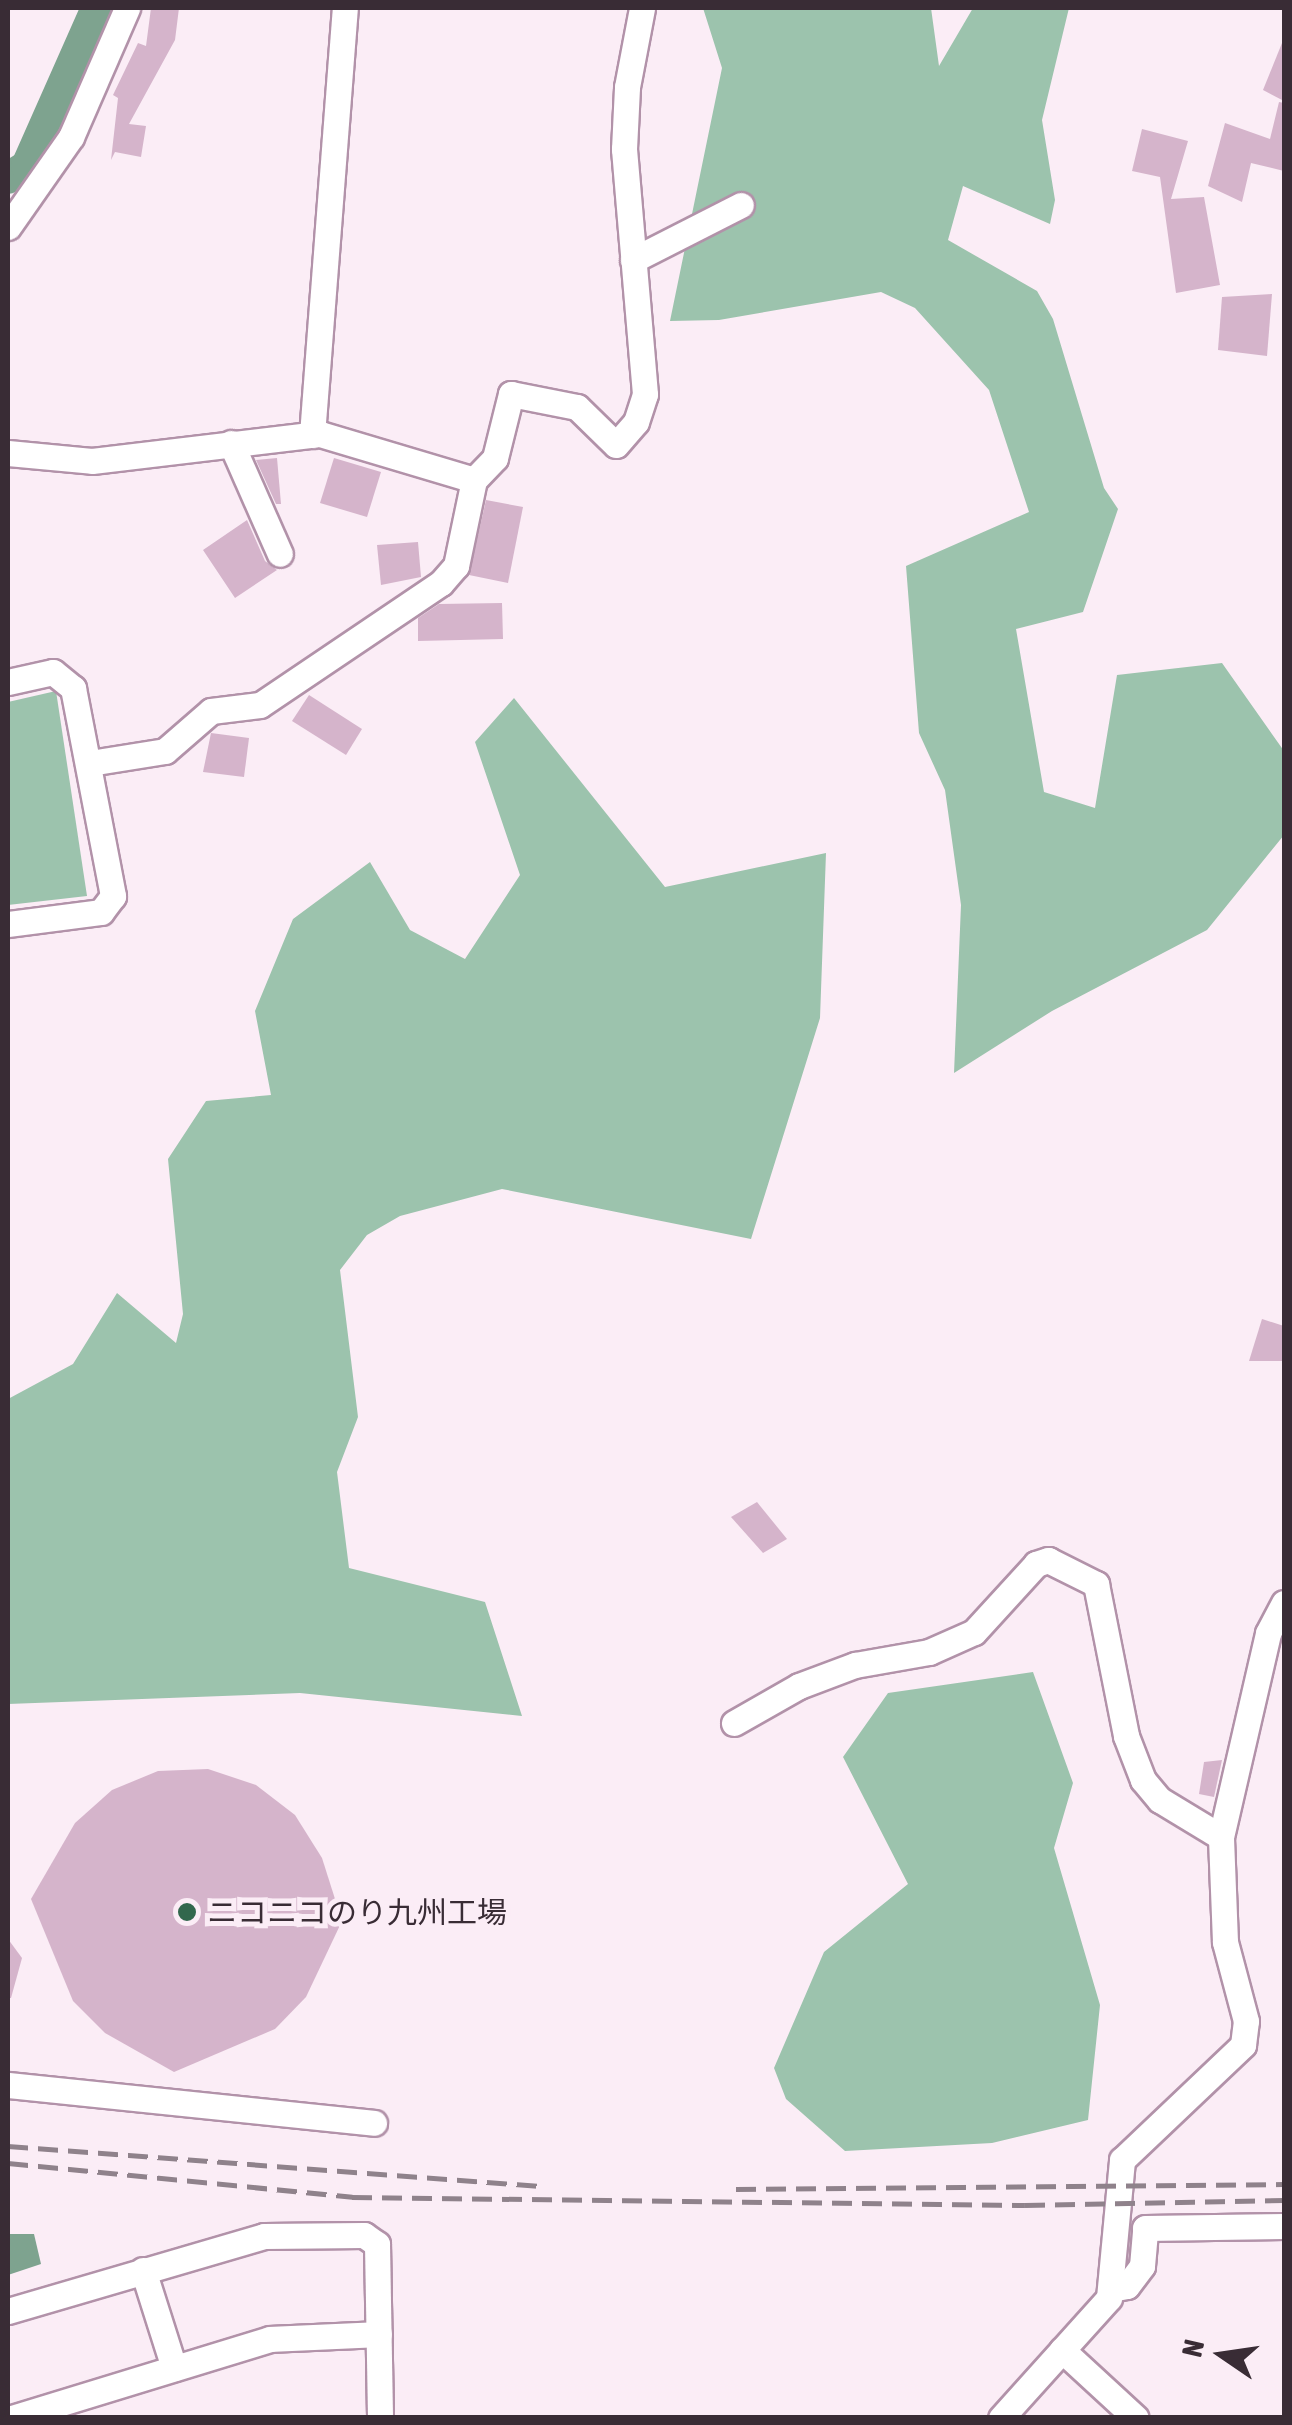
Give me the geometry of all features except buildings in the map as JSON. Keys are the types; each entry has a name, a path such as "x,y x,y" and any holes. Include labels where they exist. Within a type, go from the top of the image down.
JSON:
{"street":[{"path":"8,227 62,152 127,8"},
{"path":"312,435 345,8"},
{"path":"90,763 165,752 211,711 260,705 441,583 456,566 474,480 495,458 511,394 577,407 616,445 636,422 645,394 624,149 627,87 642,8"},
{"path":"633,260 740,205"},
{"path":"8,452 92,461 312,435 345,438 474,480"},
{"path":"231,444 280,554"},
{"path":"8,682 53,672 65,676 90,763 113,896 101,912 8,924"},
{"path":"734,1723 799,1686 856,1665 930,1652 974,1632 1036,1564 1048,1560 1096,1584 1126,1736 1143,1780 1160,1800 1221,1837"},
{"path":"1001,2418 1110,2289 1122,2160 1243,2045 1246,2021 1226,1942 1221,1837 1268,1633 1284,1603"},
{"path":"8,2086 374,2123"},
{"path":"1110,2289 1127,2286 1142,2266 1145,2228 1284,2226"},
{"path":"8,2311 264,2236 364,2234 377,2244 380,2418"},
{"path":"143,2270 174,2368"},
{"path":"12,2418 270,2339 378,2334"},
{"path":"1062,2350 1136,2418"},
{"path":"98,2391 105,2418"}],"shaded area":[{"path":"703,8 931,8 939,66 973,8 1069,8 1042,120 1055,200 1050,224 963,186 948,240 1037,291 1053,319 1104,488 1118,509 1083,612 1016,629 1044,792 1095,808 1117,675 1222,663 1284,751 1284,835 1207,930 1052,1011 954,1073 961,905 945,790 919,733 906,566 1029,512 989,390 915,308 881,292 719,320 670,321 722,68"},
{"path":"56,691 87,896 8,905 8,702"},
{"path":"514,698 665,887 826,853 820,1018 751,1239 502,1189 400,1216 367,1235 340,1270 358,1417 337,1472 349,1568 485,1602 522,1716 300,1693 8,1704 8,1399 73,1364 117,1293 176,1343 183,1314 168,1159 206,1101 271,1095 255,1011 293,919 370,862 410,930 465,959 520,875 475,742"},
{"path":"1033,1672 1073,1783 1054,1848 1100,2005 1088,2120 992,2143 845,2151 786,2099 774,2068 824,1952 908,1884 843,1757 888,1693"},
{"path":"8,2234 34,2234 41,2264 8,2275"}],"waterway":[{"path":"8,178 27,166 97,8"}],"railway":[{"path":"8,2146 541,2186"},
{"path":"8,2163 352,2197 1025,2205 1284,2200"},
{"path":"736,2189 1284,2184"}],"place":[{"name":"ニコニコのり九州工場","path":"187,1912"}]}
